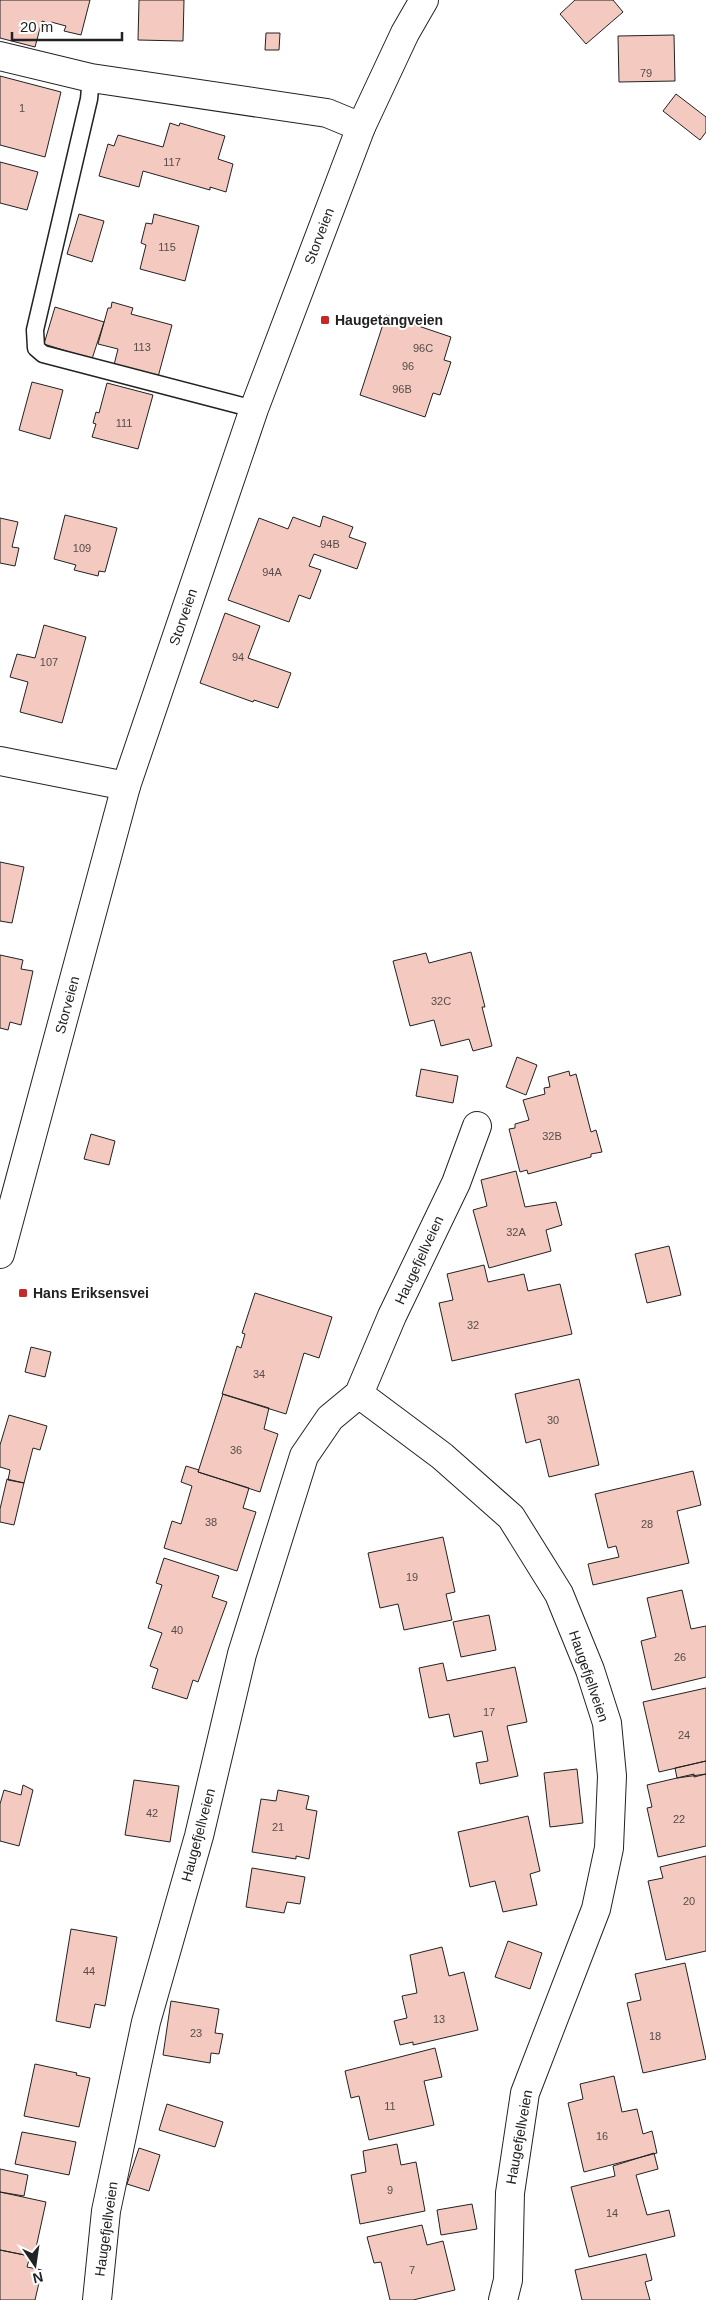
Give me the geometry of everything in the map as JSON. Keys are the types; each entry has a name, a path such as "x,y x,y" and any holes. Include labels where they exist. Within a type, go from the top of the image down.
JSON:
{"street":[{"name":"Storveien","path":"0,1254 126,786 254,409 361,127 405,33 424,0"},
{"path":"0,56 91,78 327,113 361,127"},
{"path":"0,761 126,786"},
{"name":"Haugefjellveien","path":"97,2300 106,2211 146,2022 198,1836 242,1654 304,1456 330,1418 359,1394 392,1316 456,1183 477,1126"},
{"name":"Haugefjellveien","path":"359,1394 442,1456 511,1518 559,1594 590,1670 607,1723 612,1776 609,1848 596,1909 524,2093 510,2193 508,2280 502,2300"}],"lane":[{"path":"91,78 89,99 35,330 36,348 43,354 254,409"}],"building":[{"path":"0,0 90,0 81,35 64,31 66,26 51,22 50,27 44,26 45,22 42,21 35,47 0,38"},
{"path":"139,0 184,0 183,41 138,40"},
{"path":"575,0 613,0 623,12 586,44 560,14"},
{"path":"266,33 280,33 279,50 265,50"},
{"path":"674,35 675,81 619,82 618,36"},
{"path":"0,76 61,92 45,157 0,145"},
{"path":"676,94 706,117 706,132 700,140 663,111"},
{"path":"170,123 179,126 180,123 225,136 218,159 233,164 226,192 210,187 210,190 143,171 139,187 99,176 108,144 114,146 118,135 163,147"},
{"path":"0,162 38,172 27,210 0,203"},
{"path":"79,214 104,221 92,262 67,254"},
{"path":"154,214 199,226 185,281 140,269 146,245 141,243 146,223 152,224"},
{"path":"112,302 133,308 131,314 172,325 158,377 114,365 118,349 98,344 108,308 111,308"},
{"path":"55,307 104,322 92,359 44,344"},
{"path":"386,315 451,337 444,360 451,362 440,395 433,393 425,417 360,395"},
{"path":"32,382 63,390 50,439 19,430"},
{"path":"107,383 153,395 138,449 92,437 96,424 93,423 96,412 99,413"},
{"path":"65,515 117,528 105,572 99,571 98,576 74,570 76,565 54,559"},
{"path":"323,516 353,527 349,537 366,543 357,569 314,554 309,566 321,570 310,599 299,595 289,622 228,600 259,518 288,529 293,517 320,527"},
{"path":"0,518 18,522 12,547 19,548 15,566 0,563"},
{"path":"225,613 260,626 248,658 291,673 278,708 254,700 253,702 200,683"},
{"path":"44,625 86,637 62,723 20,712 28,682 10,677 17,654 35,658"},
{"path":"0,862 24,867 12,923 0,921"},
{"path":"471,952 485,1007 482,1007 492,1046 473,1051 469,1039 441,1046 434,1020 410,1026 393,961 426,953 429,963"},
{"path":"0,955 23,960 21,969 33,971 21,1025 10,1022 8,1030 0,1028"},
{"path":"517,1057 537,1065 526,1095 506,1087"},
{"path":"421,1069 458,1076 453,1103 416,1096"},
{"path":"569,1071 570,1076 576,1074 591,1132 596,1130 602,1152 591,1154 591,1157 528,1174 527,1170 520,1172 509,1129 515,1128 515,1124 529,1120 523,1100 545,1094 544,1088 550,1087 548,1077"},
{"path":"91,1134 115,1141 109,1165 84,1159"},
{"path":"516,1171 525,1207 556,1202 562,1225 546,1230 551,1251 489,1268 473,1210 487,1206 481,1180"},
{"path":"669,1246 681,1295 647,1303 635,1254"},
{"path":"484,1265 488,1282 524,1274 528,1291 560,1284 572,1334 452,1361 439,1303 453,1300 447,1274"},
{"path":"255,1293 332,1317 319,1358 304,1353 286,1414 222,1394 237,1346 241,1348 245,1334 242,1333"},
{"path":"31,1347 51,1352 45,1377 25,1372"},
{"path":"579,1379 599,1465 549,1477 540,1439 526,1443 515,1394"},
{"path":"223,1394 269,1408 264,1429 278,1434 260,1492 198,1472"},
{"path":"9,1415 47,1426 40,1450 33,1448 24,1483 8,1480 10,1470 0,1467 0,1445"},
{"path":"186,1466 199,1470 198,1472 249,1488 243,1508 256,1512 237,1571 164,1548 172,1521 181,1524 192,1486 181,1482"},
{"path":"693,1471 701,1505 677,1511 689,1563 593,1585 588,1564 619,1557 616,1546 608,1548 595,1494"},
{"path":"7,1479 24,1483 14,1525 0,1522 0,1509"},
{"path":"443,1537 455,1592 446,1594 452,1620 404,1630 398,1604 380,1608 368,1553"},
{"path":"164,1558 219,1576 212,1597 227,1602 198,1682 193,1680 187,1699 152,1688 158,1669 150,1666 162,1633 148,1628 162,1585 156,1583"},
{"path":"682,1590 691,1629 706,1626 706,1677 652,1690 641,1641 656,1637 647,1598"},
{"path":"489,1615 496,1650 461,1657 453,1622"},
{"path":"443,1663 447,1681 515,1667 527,1722 507,1726 518,1776 480,1784 476,1763 488,1761 482,1731 454,1737 449,1714 429,1718 419,1668"},
{"path":"706,1688 706,1761 659,1772 643,1702"},
{"path":"706,1761 706,1774 677,1778 675,1768"},
{"path":"577,1769 583,1823 550,1827 544,1773"},
{"path":"694,1774 694,1777 706,1774 706,1846 658,1857 647,1808 652,1807 647,1785"},
{"path":"134,1780 179,1786 170,1842 125,1835"},
{"path":"23,1785 33,1790 19,1846 0,1841 0,1804 4,1790 21,1795"},
{"path":"278,1790 309,1796 306,1809 317,1811 309,1859 296,1856 296,1859 252,1852 261,1799 276,1801"},
{"path":"528,1816 540,1871 530,1874 537,1905 503,1912 495,1881 470,1887 458,1832"},
{"path":"706,1856 706,1951 666,1960 648,1881 663,1878 660,1867"},
{"path":"252,1868 305,1877 300,1904 287,1902 284,1913 246,1907"},
{"path":"71,1929 117,1937 105,2006 95,2004 90,2028 56,2021"},
{"path":"508,1941 542,1953 530,1989 495,1977"},
{"path":"442,1947 449,1976 464,1972 478,2030 413,2045 413,2042 400,2045 394,2021 407,2018 402,1996 417,1993 410,1955"},
{"path":"685,1963 706,2059 643,2073 627,2003 641,2000 635,1974"},
{"path":"171,2001 219,2009 215,2033 223,2034 219,2054 211,2053 210,2063 163,2055"},
{"path":"435,2048 442,2077 424,2081 434,2125 369,2140 359,2096 351,2098 345,2071"},
{"path":"35,2064 77,2073 76,2075 90,2078 79,2127 24,2116"},
{"path":"614,2076 622,2112 637,2109 643,2134 652,2131 657,2153 584,2172 568,2103 583,2099 580,2084"},
{"path":"167,2104 223,2122 215,2147 159,2130"},
{"path":"22,2132 76,2142 69,2175 15,2164"},
{"path":"397,2144 401,2165 416,2162 425,2211 360,2224 351,2175 366,2172 363,2151"},
{"path":"139,2148 160,2155 149,2191 127,2184"},
{"path":"654,2153 658,2169 636,2175 647,2215 669,2210 675,2236 589,2257 571,2187 615,2176 613,2166"},
{"path":"0,2169 28,2175 24,2196 0,2192"},
{"path":"0,2192 46,2202 34,2257 0,2250"},
{"path":"472,2204 477,2229 441,2235 437,2210"},
{"path":"422,2225 427,2245 443,2241 455,2290 413,2300 390,2300 381,2262 374,2263 367,2237"},
{"path":"0,2250 30,2256 27,2267 42,2270 35,2300 0,2300"},
{"path":"646,2254 652,2280 645,2282 650,2300 582,2300 575,2270"}],"place":[{"name":"Haugetangveien","path":"325,320"},
{"name":"Hans Eriksensvei","path":"23,1293"}]}
